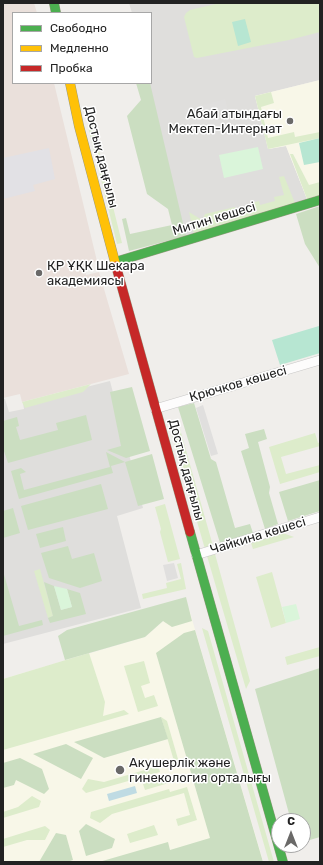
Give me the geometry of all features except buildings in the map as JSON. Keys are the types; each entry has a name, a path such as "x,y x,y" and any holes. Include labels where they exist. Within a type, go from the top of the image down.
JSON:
{"main road":[{"name":"Достық даңғылы","path":"70,84 79,126 115,262 283,862"},
{"name":"Митин көшесі","path":"115,262 320,200"}],"street":[{"name":"Крючков көшесі","path":"156,409 320,360"},
{"name":"Чайкина көшесі","path":"196,555 320,516"}],"shaded area":[{"name":"ҚР ҰҚК Шекара академиясы","path":"3,3 34,3 37,12 12,12 12,84 54,84 97,261 83,265 86,275 99,272 129,374 22,402 20,394 3,398"},
{"path":"129,3 320,3 320,80 255,96 269,149 286,146 307,199 184,237 148,84 152,84 152,12 132,12"},
{"name":"Абай атындағы Мектеп-Интернат","path":"320,80 320,195 307,199 286,146 268,149 255,96"},
{"path":"225,99 228,111 188,121 185,110"},
{"path":"49,148 55,179 33,185 35,191 3,199 3,158"},
{"path":"110,381 143,508 117,516 141,608 3,644 3,399 5,399 9,412 24,409 23,403"},
{"path":"203,405 218,454 211,456 196,408"},
{"path":"174,563 178,578 167,581 163,565"},
{"name":"Акушерлік және гинекология орталығы","path":"189,609 263,861 3,862 3,679 145,637 170,615"}],"green space":[{"path":"220,3 320,3 320,32 289,40 197,58 194,57 184,17 190,10"},
{"path":"245,19 251,42 238,46 232,22"},
{"path":"136,84 150,84 186,236 129,251 122,219 126,218 130,234 172,225 168,209 147,194 127,116 141,100"},
{"path":"271,92 274,103 261,107 268,138 294,132 295,137 320,132 320,138 268,149 255,96"},
{"path":"93,126 122,243 117,244 88,127"},
{"path":"320,138 320,162 304,165 299,143"},
{"path":"258,147 263,169 224,178 219,155"},
{"path":"290,154 293,154 309,185 320,182 320,195 307,199"},
{"path":"284,176 295,203 194,234 189,212 202,220 205,214 235,207 236,211 251,207 251,203 259,201 260,205 275,201 274,197 284,195 279,177"},
{"path":"320,206 320,268 305,244 296,214"},
{"path":"319,326 320,353 280,365 272,340"},
{"path":"91,384 83,392 25,408 22,402"},
{"path":"132,387 150,451 126,458 107,450 121,446 110,392"},
{"path":"194,403 211,459 216,462 235,528 250,524 253,533 220,543 178,407"},
{"path":"86,415 92,440 8,463 3,448 3,421 17,417 19,426 16,427 20,440 58,430 56,423"},
{"path":"180,429 213,546 205,549 171,432"},
{"path":"264,429 267,439 258,442 270,487 269,493 278,524 265,529 241,451 249,448 245,434"},
{"path":"315,433 318,443 320,442 320,446 281,457 286,474 320,465 320,472 280,484 269,447"},
{"path":"106,452 125,462 111,466 113,473 19,499 11,471 21,468 26,472 20,474 24,490 110,467"},
{"path":"152,454 164,499 138,506 125,462"},
{"path":"320,480 320,511 288,521 279,492"},
{"path":"101,484 108,509 28,530 21,506"},
{"path":"165,504 180,559 168,562 155,507"},
{"path":"13,508 20,533 3,538 3,511"},
{"path":"63,527 66,541 40,548 36,534"},
{"path":"283,533 294,537 253,549 251,543"},
{"path":"68,546 72,559 94,553 102,581 80,588 49,578 41,553"},
{"path":"215,554 250,681 246,689 207,556"},
{"path":"181,563 186,589 143,599 142,594 167,588 166,583 181,579 177,564"},
{"path":"40,569 53,616 48,618 34,571"},
{"path":"3,571 19,626 42,620 43,625 3,636"},
{"path":"272,572 286,623 271,628 256,577"},
{"path":"44,582 54,586 61,610 72,607 67,589 80,593 86,614 50,623 48,618 53,616"},
{"path":"54,586 67,589 72,607 61,610"},
{"path":"186,597 192,621 172,627 163,621 145,637 65,660 58,636 67,630"},
{"path":"296,604 300,619 286,623 282,607"},
{"path":"202,628 208,631 274,862 269,862"},
{"path":"195,630 263,862 99,862 168,842 170,850 210,838 156,653 184,633"},
{"path":"320,647 320,656 287,665 285,657"},
{"path":"89,653 105,702 103,716 124,710 129,714 3,750 3,679"},
{"path":"144,661 150,683 141,686 145,698 154,695 158,706 138,712 124,666"},
{"path":"320,668 320,837 311,840 311,813 289,813 255,689"},
{"path":"161,717 167,721 180,766 170,769 168,763 174,761"},
{"path":"161,717 168,739 104,758 74,742"},
{"path":"66,744 93,758 81,779 33,754"},
{"path":"20,758 42,769 49,789 44,794 16,780 14,785 3,788 3,763"},
{"path":"158,766 160,772 86,793 82,789 88,779 104,782"},
{"path":"170,776 172,782 145,790 143,784"},
{"path":"187,787 197,820 178,826 176,819 190,815 184,793 112,814 100,823 90,818 91,812 169,789 170,792"},
{"path":"32,796 41,801 39,807 3,818 3,812 18,807"},
{"path":"86,824 115,839 112,848 86,856 79,831"},
{"path":"154,825 158,835 130,843 127,834"},
{"path":"45,826 50,830 45,840 27,840 3,847 3,839"},
{"path":"56,833 66,835 73,860 67,862 39,862"}],"water":[{"path":"135,786 137,793 109,801 107,794"}],"traffic: fast":[{"path":"54,3 56,12"},
{"path":"115,262 320,200"},
{"path":"190,532 283,862"}],"traffic: slow":[{"path":"70,84 79,126 116,266"}],"traffic: jam":[{"path":"116,266 190,532"}],"place":[{"name":"Абай атындағы Мектеп-Интернат","path":"290,121"},
{"name":"ҚР ҰҚК Шекара академиясы","path":"39,273"},
{"name":"Акушерлік және гинекология орталығы","path":"120,770"}]}
